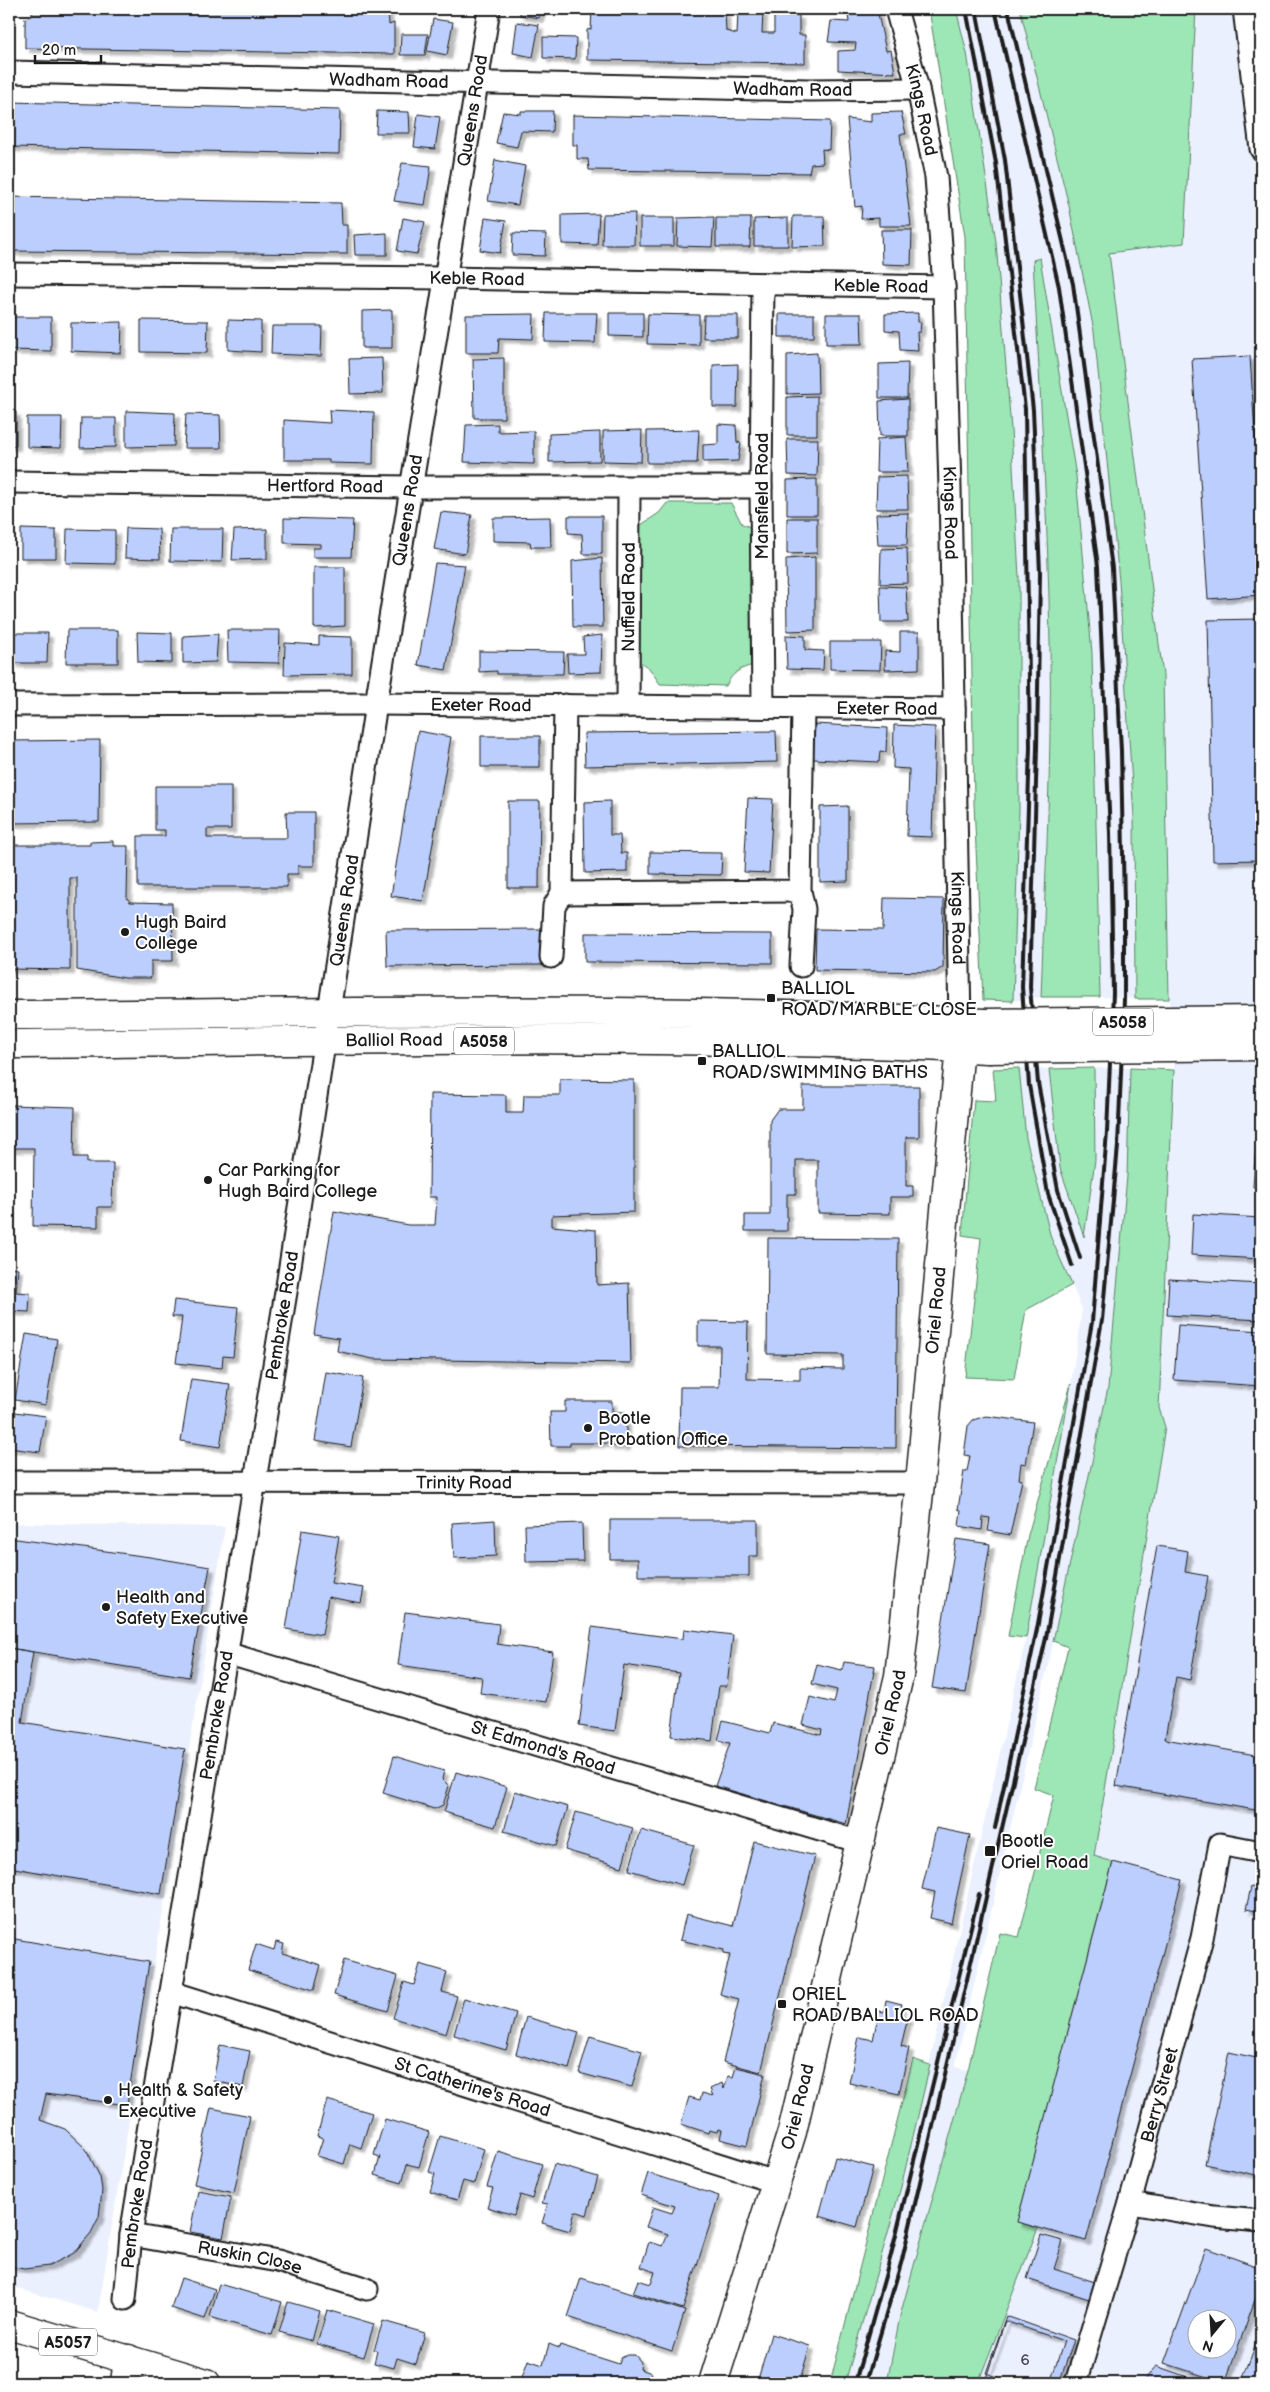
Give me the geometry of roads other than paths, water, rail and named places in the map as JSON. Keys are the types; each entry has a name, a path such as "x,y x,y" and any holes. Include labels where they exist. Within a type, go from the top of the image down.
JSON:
{"main road":[{"name":"Balliol Road","path":"9,1015 550,1012 796,1015 973,1035"},
{"name":"A5058","path":"973,1035 1261,1020"},
{"name":"Balliol Road","path":"9,1044 326,1041 713,1041 973,1035"},
{"name":"A5058","path":"973,1035 1261,1046"},
{"name":"Oriel Road","path":"713,2383 792,2132 900,1676 920,1483 973,1035"},
{"name":"A5057","path":"9,2324 126,2371 206,2383"}],"street":[{"name":"Queens Road","path":"330,1013 376,704 489,9"},
{"name":"Kings Road","path":"896,9 918,89 936,177 944,287 954,709 973,1035"},
{"path":"1244,9 1261,149"},
{"name":"Wadham Road","path":"9,72 809,90 918,89"},
{"name":"Keble Road","path":"9,274 445,278 944,287"},
{"name":"Mansfield Road","path":"763,284 761,488 763,707"},
{"name":"Hertford Road","path":"9,482 412,487 761,488"},
{"name":"Nuffield Road","path":"628,706 629,488"},
{"name":"Exeter Road","path":"9,705 376,704 954,709"},
{"path":"551,957 554,906 562,892 565,705"},
{"path":"801,966 804,909 800,891 803,708"},
{"path":"562,892 800,891"},
{"name":"Pembroke Road","path":"125,2299 131,2235 330,1013"},
{"name":"Trinity Road","path":"9,1482 920,1483"},
{"name":"St Edmond's Road","path":"226,1653 860,1842"},
{"name":"Berry Street","path":"1076,2383 1130,2203 1202,1938 1220,1844 1261,1852"},
{"name":"St Catherine's Road","path":"171,1992 775,2182"},
{"path":"1130,2203 1214,2217 1261,2221"},
{"name":"Ruskin Close","path":"131,2235 278,2262 367,2290"}],"railway":[{"path":"966,9 996,163 1025,409 1030,747 1022,987 1029,1085 1048,1194 1072,1265"},
{"path":"976,9 1005,160 1033,410 1040,573 1030,987 1038,1083 1058,1190 1080,1258"},
{"path":"995,9 1059,287 1098,566 1110,833 1113,993 1107,1132 1092,1322 1037,1629 995,1828"},
{"path":"866,2383 902,2260 1046,1638 1102,1320 1118,1146 1124,999 1124,905 1121,751 1112,568 1073,284 1008,9"},
{"path":"855,2383 891,2255 979,1894"}],"place":[{"name":"Hugh Baird College","path":"125,932"},
{"name":"BALLIOL ROAD/MARBLE CLOSE","path":"771,998"},
{"name":"BALLIOL ROAD/SWIMMING BATHS","path":"702,1061"},
{"name":"Car Parking for Hugh Baird College","path":"208,1180"},
{"name":"Bootle Probation Office","path":"588,1428"},
{"name":"Health and Safety Executive","path":"106,1607"},
{"name":"Bootle Oriel Road","path":"990,1851"},
{"name":"ORIEL ROAD/BALLIOL ROAD","path":"782,2004"},
{"name":"Health & Safety Executive","path":"108,2100"}]}
